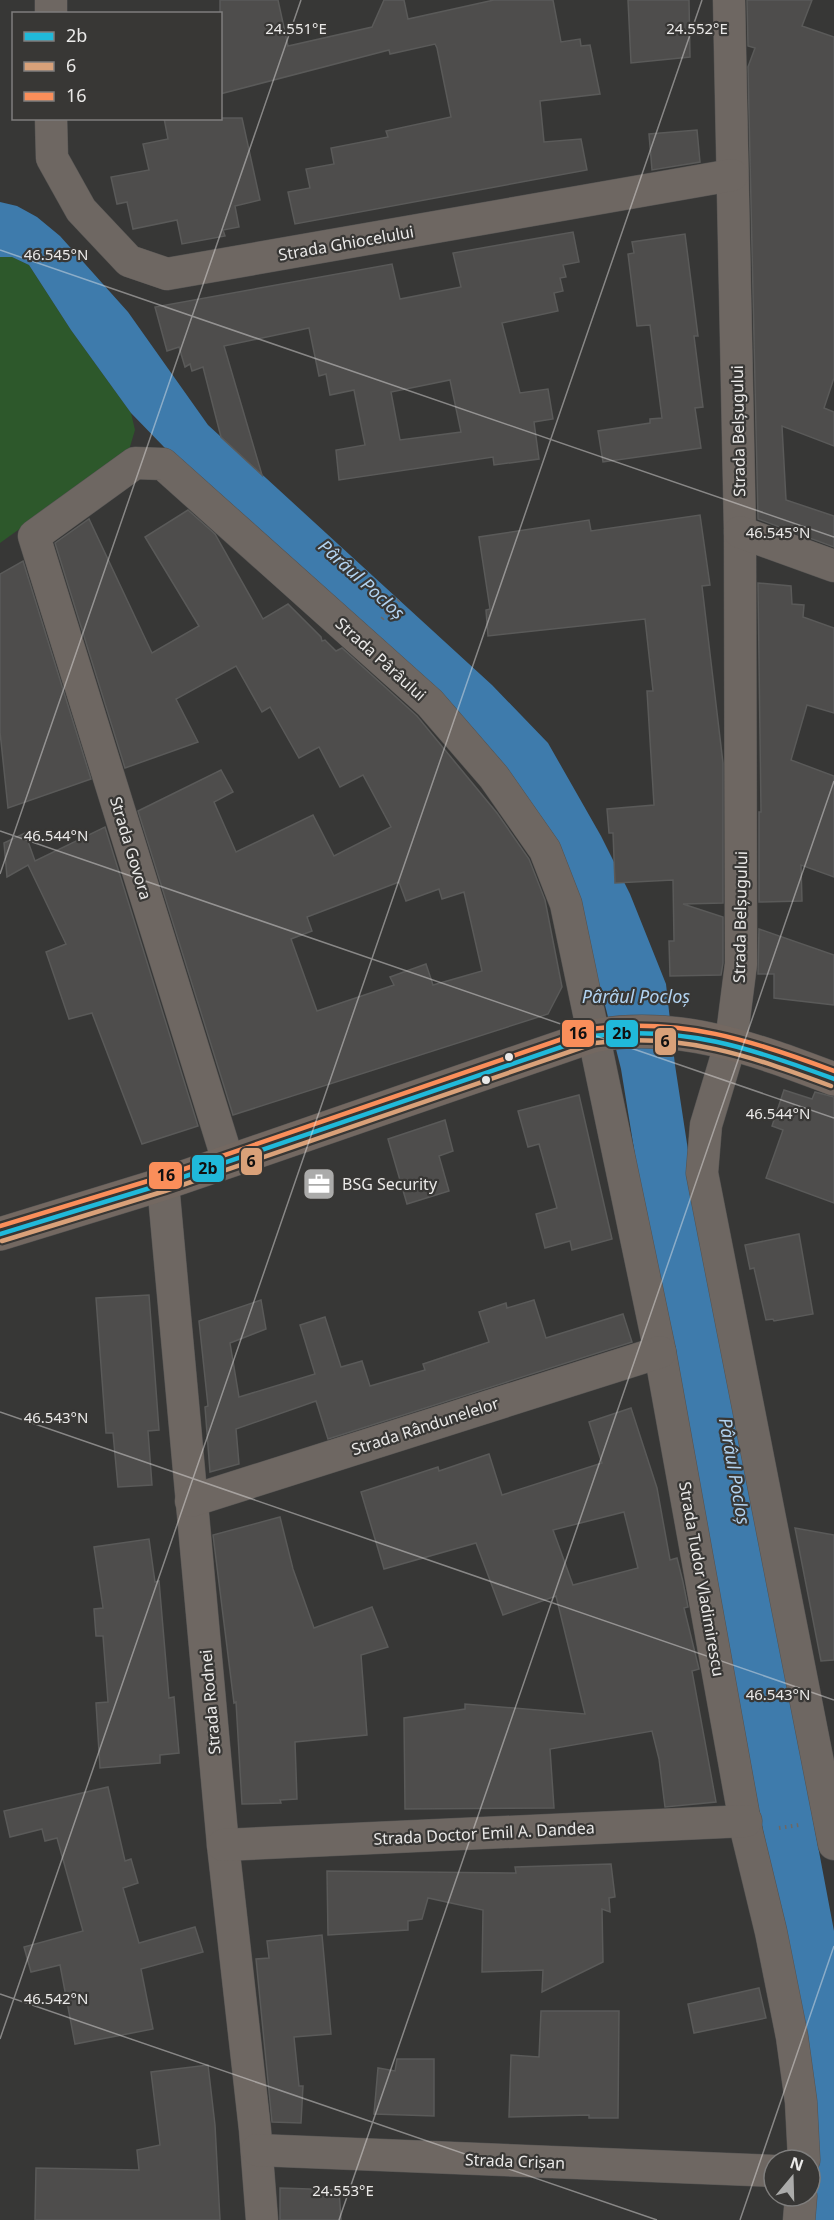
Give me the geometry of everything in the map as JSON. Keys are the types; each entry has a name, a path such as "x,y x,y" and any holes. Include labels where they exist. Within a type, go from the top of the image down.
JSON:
{"main road":[{"path":"0,1234 163,1184 599,1035 642,1031 676,1033 730,1042 834,1079"}],"street":[{"name":"Strada Belșugului","path":"729,0 740,532 741,964 730,1042"},
{"name":"Strada Ghiocelului","path":"51,120 52,158 81,210 129,261 167,274 732,175"},
{"name":"Strada Pârâului","path":"34,536 135,463 163,464 430,703 494,777 545,850 566,904 599,1035"},
{"path":"740,532 834,566"},
{"name":"Strada Govora","path":"34,536 228,1161"},
{"name":"Strada Tudor Vladimirescu","path":"599,1035 746,1821 792,2037 801,2102 803,2148"},
{"path":"730,1042 706,1125 702,1173 834,1844"},
{"name":"Strada Rodnei","path":"163,1184 223,1845 257,2150 262,2220"},
{"name":"Strada Rândunelelor","path":"191,1501 660,1352"},
{"name":"Strada Doctor Emil A. Dandea","path":"223,1845 746,1821"},
{"name":"Strada Crișan","path":"257,2150 762,2171"}],"path":[{"path":"776,1828 808,1823"}],"green space":[{"path":"0,257 12,257 29,265 71,330 131,413 135,430 129,450 0,543"}],"water":[{"name":"Pârâul Pocloș","path":"0,202 17,206 37,217 60,236 128,312 208,425 492,685 548,743 601,836 630,894 666,984 675,1065 693,1183 834,1931 834,2220 806,2220 808,2208 822,2208 822,2148 808,2148 771,1873 641,1192 621,1069 602,993 554,849 131,413 71,330 29,265 12,257 0,257"}],"building":[{"path":"220,0 278,0 288,46 372,27 384,0 404,0 408,19 494,0 553,0 561,42 580,39 581,46 590,45 600,94 540,101 544,142 581,139 587,170 295,224 288,192 310,188 306,169 334,164 331,148 388,137 386,131 451,117 437,48 435,44 390,54 389,50 222,93 222,12 220,12"},
{"path":"628,0 689,0 690,57 631,63"},
{"path":"747,0 812,0 802,26 834,37 834,378 824,408 834,412 834,446 782,426 786,500 834,516 834,547 758,519 748,67 755,48 748,46"},
{"path":"242,118 260,200 235,206 239,227 223,230 225,236 182,244 177,220 133,229 127,202 117,204 111,177 149,170 143,144 168,139 164,120"},
{"path":"697,130 700,162 652,170 649,134"},
{"path":"573,232 579,262 563,265 566,277 560,278 563,291 554,293 558,311 502,323 520,393 548,389 553,419 534,422 539,459 494,465 493,457 339,480 336,450 365,445 354,390 330,395 326,374 319,376 309,328 224,346 262,475 221,437 203,367 192,371 190,364 185,367 179,347 167,351 155,307 392,264 400,299 461,287 453,253","holes":["450,380 461,432 400,440 391,392"]},
{"path":"685,234 698,336 694,336 703,407 695,408 701,448 603,462 598,431 650,423 650,419 662,418 650,325 637,326 628,254 634,253 632,242"},
{"path":"188,510 215,534 263,619 288,604 321,637 322,641 325,640 336,651 342,648 417,716 497,813 529,859 545,900 562,987 548,1014 233,1115 138,811 221,770 233,792 214,802 236,852 313,815 334,856 391,827 363,775 340,787 319,747 299,758 270,707 262,712 236,666 176,699 198,742 125,768 55,543 89,519 152,653 199,626 145,537","holes":["399,882 406,901 439,889 442,899 464,892 482,971 433,985 426,964 390,977 394,985 317,1011 291,939 312,931 307,917"]},
{"path":"700,515 710,585 702,586 723,763 723,903 683,904 723,917 723,963 721,975 670,976 669,941 674,941 673,880 615,883 613,833 609,833 607,809 654,805 647,691 653,691 645,619 488,636 486,610 490,609 479,537 589,520 591,531"},
{"path":"23,561 91,779 8,808 0,732 0,574"},
{"path":"758,583 791,586 792,604 804,605 803,617 834,628 834,713 807,705 791,760 834,776 834,877 801,865 802,901 759,902 759,812 761,812"},
{"path":"105,827 198,1126 142,1144 92,1013 69,1019 46,952 66,944 28,865 7,877 4,843 25,833 35,861"},
{"path":"759,929 834,955 834,1005 774,998 774,974 758,974"},
{"path":"784,1090 812,1099 815,1092 834,1097 834,1203 766,1178 783,1130 772,1126"},
{"path":"579,1095 612,1239 572,1250 570,1241 545,1248 536,1214 557,1208 539,1144 528,1147 518,1111"},
{"path":"445,1120 453,1151 439,1156 449,1191 407,1204 388,1139"},
{"path":"799,1234 813,1314 774,1321 773,1319 766,1320 754,1268 750,1269 745,1245"},
{"path":"149,1295 159,1430 148,1431 152,1485 118,1487 113,1433 106,1433 96,1298"},
{"path":"261,1300 266,1329 230,1343 239,1397 315,1374 300,1325 325,1317 341,1367 362,1361 370,1386 425,1370 423,1364 489,1342 479,1312 506,1303 507,1308 534,1300 546,1338 623,1314 632,1342 328,1439 316,1401 236,1429 239,1464 210,1472 205,1407 208,1406 199,1321"},
{"path":"631,1408 657,1488 670,1560 677,1558 683,1582 688,1607 684,1608 699,1669 692,1671 716,1802 665,1807 659,1759 652,1731 550,1749 554,1808 405,1809 404,1718 465,1709 465,1704 585,1714 556,1596 503,1615 476,1543 384,1569 361,1492 438,1467 439,1471 489,1454 502,1495 602,1463 589,1422","holes":["624,1512 638,1568 573,1585 553,1530"]},
{"path":"280,1517 293,1569 314,1628 372,1607 388,1647 361,1655 367,1735 295,1742 297,1799 280,1800 281,1803 242,1804 236,1702 234,1703 213,1535"},
{"path":"795,1528 834,1535 834,1660 821,1661"},
{"path":"149,1539 155,1582 159,1581 169,1698 174,1697 179,1753 160,1755 160,1763 100,1768 96,1703 108,1702 103,1636 96,1636 94,1609 103,1608 94,1547"},
{"path":"108,1787 125,1861 131,1859 138,1883 123,1888 139,1943 195,1927 203,1952 141,1969 153,2029 75,2044 60,1965 31,1972 24,1947 83,1931 57,1838 45,1841 42,1829 10,1837 4,1811"},
{"path":"611,1864 615,1897 609,1898 610,1912 602,1909 603,1962 542,1992 543,1970 482,1972 483,1910 428,1898 422,1919 408,1921 408,1930 328,1935 327,1871 516,1873 515,1867"},
{"path":"322,1935 331,2034 294,2037 299,2086 303,2086 301,2123 272,2122 256,1959 269,1958 267,1941"},
{"path":"759,1988 766,2018 694,2033 688,2004"},
{"path":"541,2011 619,2011 618,2118 589,2118 589,2115 509,2117 511,2055 539,2057"},
{"path":"397,2059 434,2059 434,2116 374,2114 378,2068 395,2071"},
{"path":"208,2065 215,2125 220,2220 35,2220 36,2168 139,2170 137,2150 160,2145 151,2072"},
{"path":"280,2188 339,2190 341,2220 280,2220"}],"transit line":[{"name":"16","path":"0,1226 161,1177 591,1029 655,1026 715,1034 774,1050 834,1071"},
{"name":"2b","path":"0,1234 163,1184 593,1036 626,1033 657,1034 716,1042 774,1058 834,1079"},
{"name":"6","path":"2,1241 165,1191 595,1043 627,1040 657,1041 716,1049 773,1065 831,1086"}],"place":[{"name":"BSG Security","path":"319,1184"}]}
